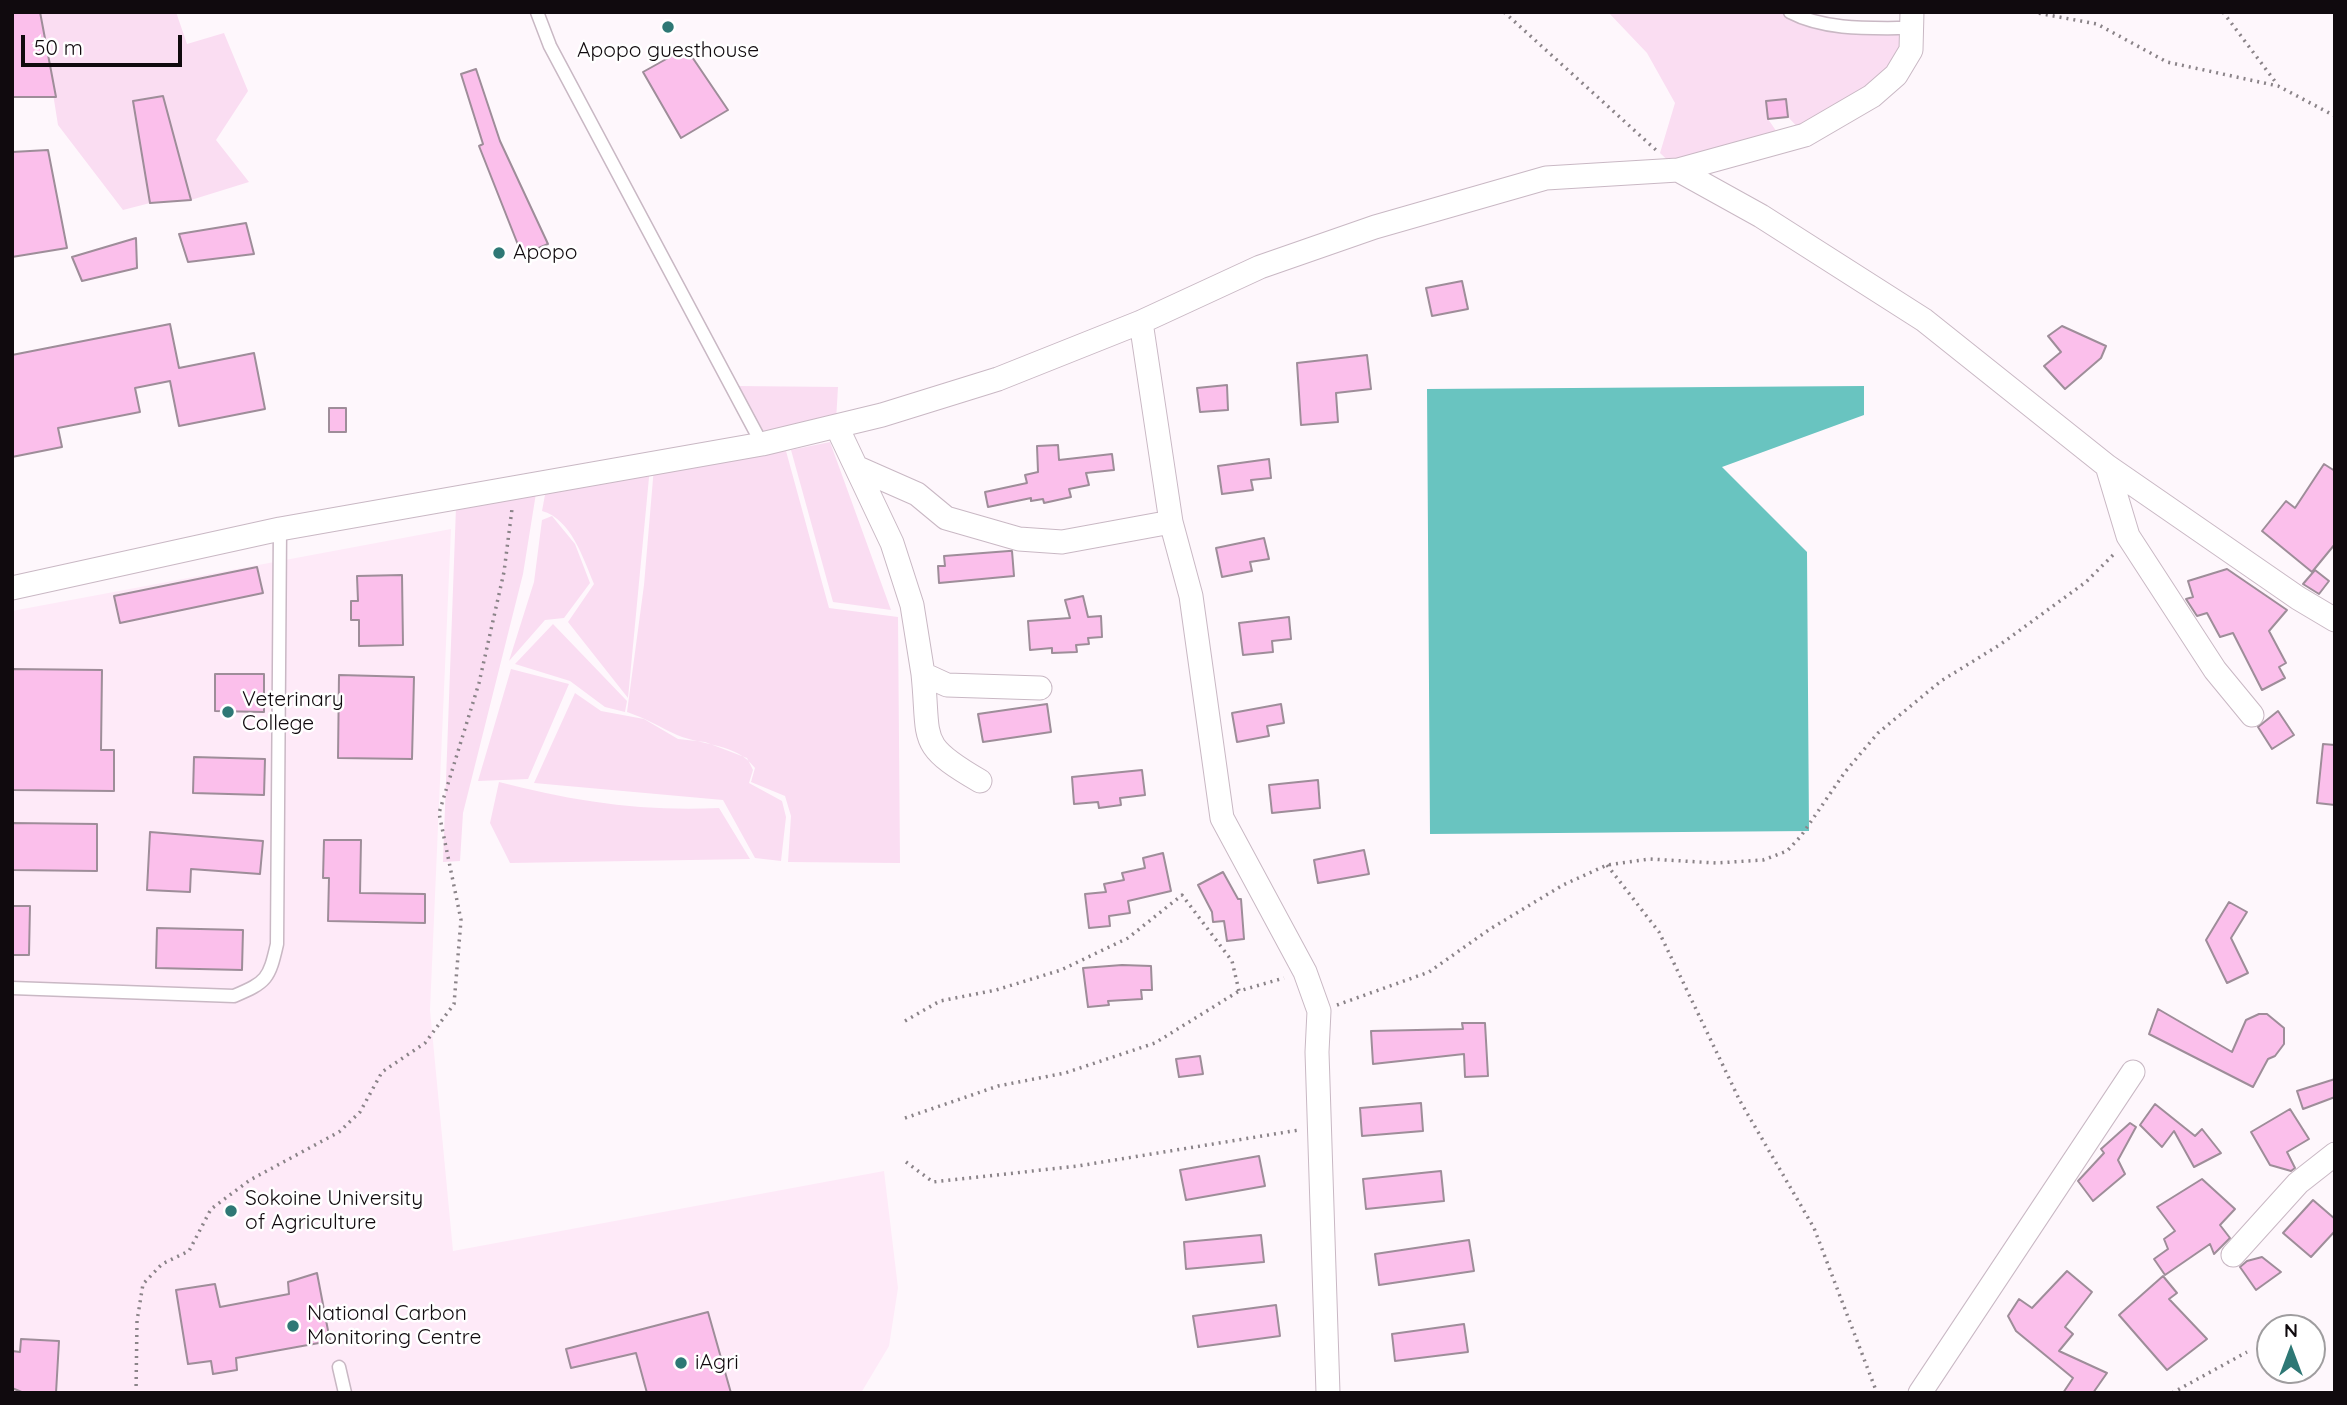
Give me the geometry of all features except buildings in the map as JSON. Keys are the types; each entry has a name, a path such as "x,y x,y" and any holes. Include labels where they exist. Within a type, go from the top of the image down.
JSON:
{"street":[{"path":"12,588 280,529 762,444 837,427 998,379 1140,323 1260,267 1375,227 1546,178 1678,170 1805,135 1872,96 1896,75 1911,50 1912,20"},
{"path":"1678,170 1761,216 1924,320 2107,466 2298,598 2335,620"},
{"path":"1140,323 1171,522 1191,596 1222,818 1305,972 1319,1011 1319,1127 1328,1393"},
{"path":"837,427 892,543 912,605 923,674 926,734 937,752 980,781"},
{"path":"2107,466 2128,536 2215,670 2252,715"},
{"path":"858,468 917,494 946,518 1019,539 1062,542 1171,522"},
{"path":"923,674 947,685 1040,688"},
{"path":"1920,1393 2133,1072"},
{"path":"2232,1255 2298,1183 2335,1153"}],"lane":[{"path":"537,12 550,46 762,444"},
{"path":"1790,12 1805,20 1863,28 1912,20"},
{"path":"12,988 234,996 261,985 272,968 278,944 280,529"},
{"path":"339,1367 345,1393"}],"path":[{"path":"1504,12 1678,170"},
{"path":"2032,12 2097,24 2167,62 2278,86 2335,116"},
{"path":"2223,12 2278,86"},
{"path":"136,1393 137,1321 143,1284 162,1264 189,1251 211,1209 250,1180 339,1132 360,1112 382,1072 425,1043 454,1004 461,920 439,813 479,683 504,572 514,486"},
{"path":"1319,1011 1429,972 1511,917 1563,886 1607,865 1650,859 1716,863 1763,860 1787,851 1801,836 1845,772 1878,733 1941,681 2001,644 2086,582 2128,536"},
{"path":"1607,865 1659,932 1740,1101 1815,1228 1877,1393"},
{"path":"905,1021 940,1001 996,990 1061,970 1128,938 1182,895 1231,961 1239,991"},
{"path":"905,1118 998,1086 1065,1073 1156,1043 1239,991 1305,972"},
{"path":"906,1162 933,1182 1078,1166 1319,1127"},
{"path":"2172,1393 2247,1352"}],"shaded area":[{"path":"40,12 176,12 187,44 224,33 248,91 216,140 249,182 191,200 163,96 134,100 150,203 123,210 58,125"},
{"path":"1608,12 1790,12 1805,20 1912,28 1896,75 1805,135 1788,117 1786,99 1767,101 1768,119 1783,141 1678,170 1660,153 1675,103 1647,53"},
{"path":"737,386 838,387 836,421 764,438"},
{"path":"830,442 891,610 833,602 791,450"},
{"path":"786,451 829,608 898,617 900,863 788,862 791,816 785,796 751,782 755,768 747,760 729,749 687,739 627,712 644,585 654,467"},
{"path":"650,467 628,698 568,622 594,584 568,531 552,515 542,511 547,484"},
{"path":"537,487 523,574 463,813 460,861 443,862 456,507"},
{"path":"552,516 575,544 590,583 564,618 545,620 509,661 534,582 542,520"},
{"path":"451,529 430,1010 453,1251 884,1171 898,1288 889,1346 861,1393 12,1393 12,611"},
{"path":"553,624 627,701 625,712 605,707 570,681 515,664"},
{"path":"511,669 569,684 528,779 478,781"},
{"path":"575,693 601,711 644,719 678,739 705,742 747,758 753,770 749,783 782,801 786,817 781,861 755,858 723,800 534,783"},
{"path":"499,782 608,804 719,808 750,859 510,863 490,823"}],"water":[{"path":"1864,386 1864,415 1722,467 1807,552 1809,831 1430,834 1427,389"}],"place":[{"name":"Apopo guesthouse","path":"668,27"},
{"name":"Apopo","path":"499,253"},
{"name":"Veterinary College","path":"228,712"},
{"name":"Sokoine University of Agriculture","path":"231,1211"},
{"name":"National Carbon Monitoring Centre","path":"293,1326"},
{"name":"iAgri","path":"681,1363"}]}
